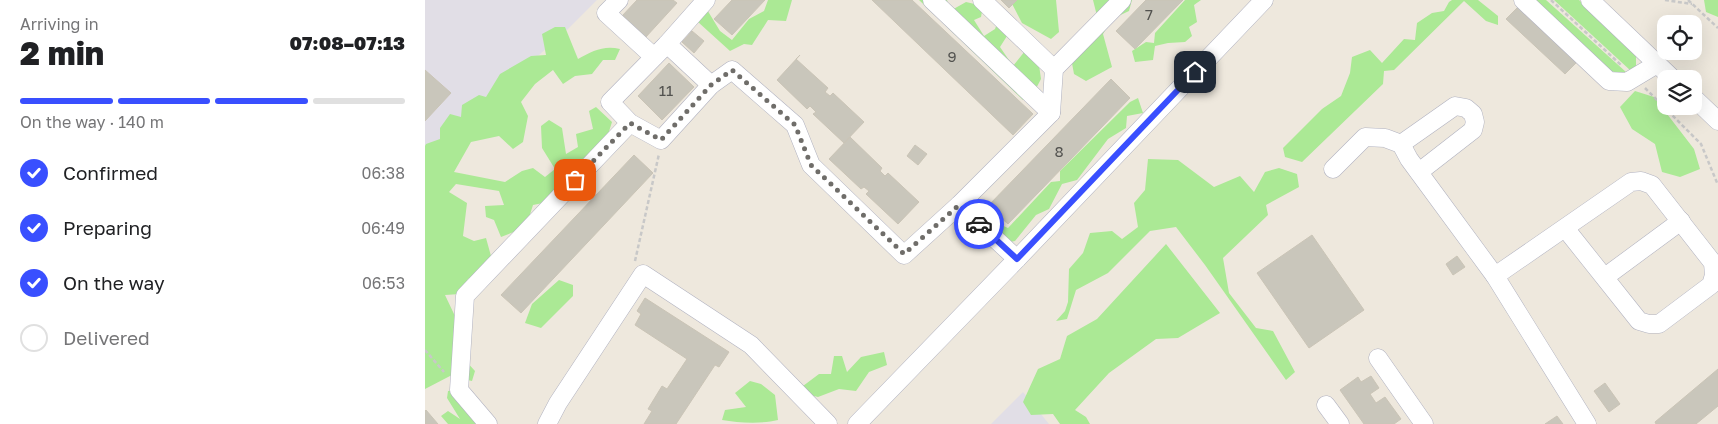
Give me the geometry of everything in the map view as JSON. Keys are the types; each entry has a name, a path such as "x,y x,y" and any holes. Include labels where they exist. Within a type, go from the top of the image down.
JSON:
{"street":[{"path":"619,0 606,13 711,85"},
{"path":"932,0 1051,113"},
{"path":"982,0 1054,69"},
{"path":"699,2 661,50 610,102 630,123 661,140 711,85 732,70 795,125 811,165 904,254 959,205 1051,113 1054,69 1122,0"},
{"path":"857,424 1264,0"},
{"path":"1523,0 1609,81 1627,82 1657,64"},
{"path":"1590,0 1663,70"},
{"path":"1401,144 1455,106 1466,108 1473,114 1475,122 1473,130 1419,172"},
{"path":"1702,106 1718,121"},
{"path":"488,424 459,390 465,296 630,123"},
{"path":"1333,170 1365,137 1385,138 1401,144 1419,172 1495,276 1587,424"},
{"path":"1495,276 1631,182 1641,180 1652,185 1713,263 1714,275 1711,285 1659,324 1639,321 1565,228"},
{"path":"959,205 1017,259"},
{"path":"1605,277 1681,221"},
{"path":"547,424 558,404 643,274 751,345 828,424"},
{"path":"1378,358 1424,424"},
{"path":"1326,405 1340,424"}],"path":[{"path":"1665,0 1693,4"},
{"path":"1688,0 1718,28"},
{"path":"633,269 661,140"},
{"path":"425,350 459,390"}],"shaded area":[{"path":"425,0 597,0 569,28 425,158"},
{"path":"1023,392 1049,424 991,424"}],"green space":[{"path":"768,0 792,0 786,21 768,20 752,45 744,44 730,51 698,22 706,8 720,31 732,40 749,19 764,11"},
{"path":"919,0 947,0 950,11 966,2 983,6 981,17 974,20 984,36 995,29 1001,13 1014,25 1000,47 1013,66 1025,51 1039,65 1041,79 1030,100 1023,100"},
{"path":"1010,0 1056,0 1059,32 1051,39 1022,23"},
{"path":"1093,0 1132,0 1129,11 1112,19 1103,34 1112,67 1086,81 1074,74 1069,47 1098,20"},
{"path":"1185,0 1201,0 1194,5 1197,22 1189,27 1192,36 1185,42 1155,46 1153,60 1135,62 1132,51 1146,42 1154,43 1155,33"},
{"path":"1452,0 1478,0 1498,16 1498,25 1486,21 1464,1 1394,70 1384,71 1383,84 1302,162 1285,157 1283,148 1322,109 1341,96 1350,73 1352,57 1370,50 1382,63 1404,39 1415,40 1417,23 1432,13 1444,11"},
{"path":"1535,0 1546,0 1626,72 1618,73 1611,71"},
{"path":"1554,0 1579,0 1636,55 1636,66 1631,71"},
{"path":"1704,0 1718,0 1718,17 1706,12"},
{"path":"555,27 565,27 578,59 598,50 620,49 615,60 603,60 592,74 575,76 563,84 553,70 535,84 521,102 528,116 523,142 513,149 499,136 471,142 454,172 505,182 522,171 533,168 545,177 555,169 542,148 541,126 549,120 562,128 566,154 578,147 576,134 593,129 589,111 596,107 612,122 605,144 548,202 533,205 526,227 501,237 494,220 486,217 485,206 504,205 499,191 456,184 449,192 467,203 463,236 474,241 486,238 491,256 484,271 468,279 460,294 445,295 454,314 468,334 455,349 475,371 472,381 450,376 425,389 425,146 440,139 440,128 450,114 461,117 462,105 479,95 486,97 500,74 531,56 546,55 542,34"},
{"path":"1635,91 1654,97 1657,101 1657,115 1668,115 1694,149 1700,169 1680,177 1662,172 1655,144 1632,129 1620,107"},
{"path":"1138,98 1143,113 1127,116 1126,128 1108,139 1077,180 1062,184 1049,209 1036,215 1015,241 982,248 978,237 992,221 1008,228 1051,182 1060,181 1060,171 1130,102"},
{"path":"1148,159 1178,160 1214,187 1240,176 1254,192 1265,172 1279,168 1297,174 1299,187 1266,205 1268,215 1223,258 1229,293 1256,328 1273,331 1295,372 1286,380 1176,227 1150,231 1108,273 1076,290 1067,319 1056,321 1065,311 1068,302 1069,269 1083,253 1090,233 1112,231 1122,239 1138,227 1134,203 1145,190"},
{"path":"1166,244 1220,313 1178,338 1156,339 1109,373 1075,410 1086,417 1090,424 1060,424 1053,414 1031,415 1023,402 1038,369 1060,359 1067,336 1097,319"},
{"path":"559,280 573,285 573,296 541,328 525,323 532,304"},
{"path":"884,352 887,365 869,372 856,391 839,389 818,397 806,394 803,386 819,374 831,374 834,356 842,356 847,372 861,357"},
{"path":"750,381 761,384 775,395 778,420 750,423 722,420 725,410 746,407 735,393"},
{"path":"456,390 491,424 448,424 441,416 448,411 460,419 447,398 448,391"}],"building":[{"path":"637,0 673,0 677,3 645,38 622,16"},
{"path":"732,0 765,0 732,35 714,19"},
{"path":"872,0 912,0 1033,114 1013,135"},
{"path":"1001,0 1017,0 1009,8"},
{"path":"1146,0 1183,0 1135,49 1116,31"},
{"path":"1518,7 1577,62 1565,74 1506,19"},
{"path":"692,31 704,41 694,53 682,42"},
{"path":"796,59 828,88 825,92 830,96 833,93 864,122 844,143 813,114 816,112 810,106 807,109 777,80"},
{"path":"669,63 694,87 662,120 638,96"},
{"path":"425,70 451,93 425,121"},
{"path":"1111,79 1130,98 1008,224 988,206"},
{"path":"850,137 882,168 880,171 885,176 888,173 919,202 898,224 866,194 869,191 864,187 861,189 829,159"},
{"path":"915,145 927,154 918,165 907,156"},
{"path":"634,155 653,173 521,313 501,295"},
{"path":"1312,235 1364,310 1309,348 1257,273"},
{"path":"1457,256 1465,267 1453,275 1446,264"},
{"path":"645,298 729,352 719,367 715,365 676,424 644,424 652,411 648,409 662,386 667,389 687,359 635,325 641,314 637,311"},
{"path":"1718,369 1718,406 1696,424 1656,424 1655,422"},
{"path":"1371,376 1379,388 1370,394 1376,403 1385,397 1401,419 1394,424 1364,424 1340,390 1358,377 1361,382"},
{"path":"1605,383 1620,404 1609,412 1594,391"},
{"path":"426,410 438,424 425,424"},
{"path":"1557,416 1563,424 1545,424"}],"way so far":[{"path":"575,180 630,123 661,140 711,85 732,70 795,125 811,165 904,254 959,205 979,224"}],"route":[{"path":"979,224 1017,259 1195,72"}]}
